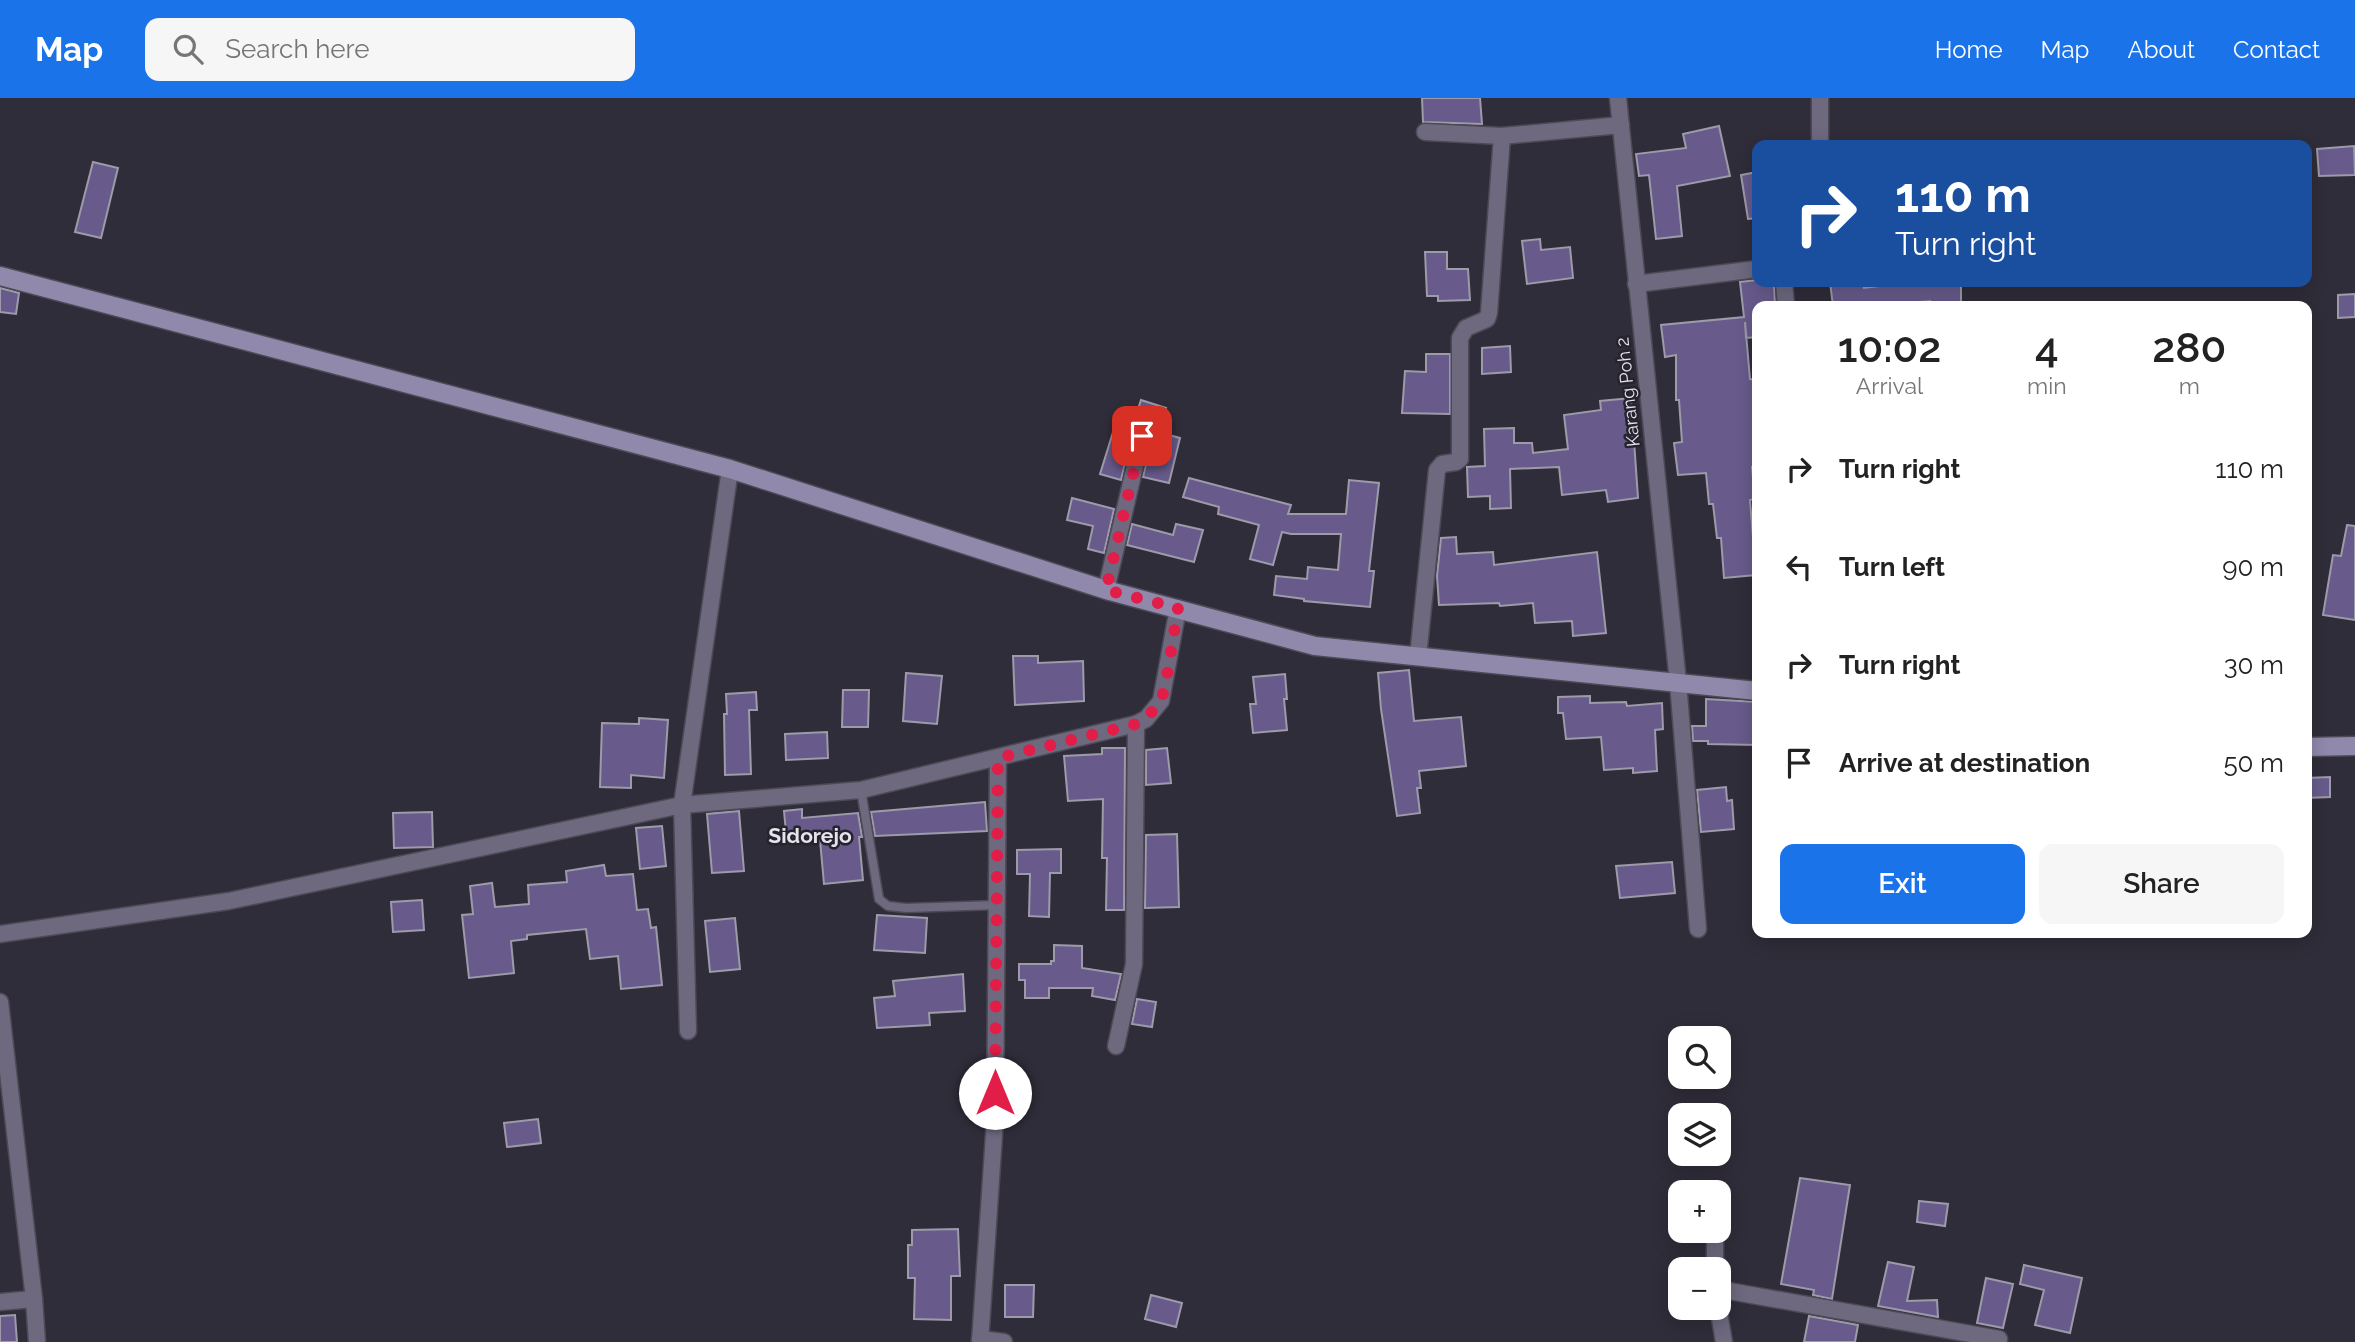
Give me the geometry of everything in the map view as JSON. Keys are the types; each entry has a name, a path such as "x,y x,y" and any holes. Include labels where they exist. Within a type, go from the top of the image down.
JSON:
{"main road":[{"path":"0,276 730,469 1106,590 1315,646 1752,690"},
{"path":"2312,747 2355,746"}],"street":[{"name":"Karang Poh 2","path":"1618,98 1678,682 1698,929"},
{"path":"1820,98 1820,140"},
{"path":"1425,132 1502,136 1621,125"},
{"path":"1418,657 1437,470 1442,464 1456,463 1460,459 1460,338 1466,328 1483,323 1489,313 1502,136"},
{"path":"1636,284 1752,270"},
{"path":"1106,590 1142,436"},
{"path":"688,1031 682,805 730,469"},
{"path":"0,934 229,901 682,805 861,790 1136,724 1146,719 1161,701 1178,608"},
{"path":"1116,1046 1134,964 1136,724"},
{"path":"998,758 995,1120 980,1341 1004,1342"},
{"path":"0,1002 37,1342"},
{"path":"1731,1291 1999,1339"},
{"path":"0,1302 34,1299"},
{"path":"1720,1320 1724,1342"}],"lane":[{"path":"861,790 879,899 888,906 906,908 997,905"}],"building":[{"path":"1422,98 1480,98 1482,124 1423,122"},
{"path":"1719,126 1730,176 1677,186 1682,236 1656,239 1649,175 1639,176 1636,154 1686,148 1683,134"},
{"path":"2354,146 2355,175 2319,176 2317,149"},
{"path":"93,162 118,168 101,238 75,232"},
{"path":"1752,173 1752,219 1748,219 1741,175"},
{"path":"1540,239 1541,250 1570,247 1573,278 1527,284 1522,241"},
{"path":"1425,252 1447,252 1447,269 1468,269 1470,300 1438,301 1438,296 1427,296"},
{"path":"1752,281 1752,287 1774,287 1775,301 1752,301 1752,337 1746,338 1752,379 1752,575 1724,578 1721,538 1717,538 1713,504 1709,504 1706,473 1678,475 1674,443 1682,442 1679,400 1676,400 1676,355 1665,357 1661,325 1744,317 1740,282"},
{"path":"1831,287 1961,287 1961,301 1832,301"},
{"path":"0,288 19,293 16,314 0,312"},
{"path":"2355,294 2355,317 2338,318 2338,295"},
{"path":"1510,346 1511,372 1482,374 1482,348"},
{"path":"1426,354 1450,354 1450,414 1402,413 1405,371 1426,372"},
{"path":"1631,398 1638,498 1608,502 1606,490 1562,495 1559,467 1510,469 1511,508 1490,509 1490,496 1468,497 1467,467 1485,466 1484,429 1514,428 1514,443 1532,443 1533,453 1568,449 1564,415 1601,410 1600,401"},
{"path":"1141,400 1166,408 1158,432 1180,438 1169,483 1143,477 1152,438 1150,429 1144,426 1135,428 1132,433 1121,480 1100,474 1114,429 1130,433"},
{"path":"1189,478 1291,505 1288,514 1346,514 1349,480 1379,483 1369,571 1374,571 1370,607 1304,601 1274,595 1276,576 1307,579 1308,567 1338,570 1341,534 1282,532 1273,565 1250,559 1259,525 1218,514 1219,507 1183,497"},
{"path":"1072,498 1114,509 1104,553 1088,549 1093,526 1067,520"},
{"path":"1132,524 1173,535 1176,524 1203,530 1194,562 1127,545"},
{"path":"2347,525 2355,526 2355,620 2323,615 2333,555 2341,556"},
{"path":"1456,537 1457,554 1493,552 1494,565 1597,552 1606,633 1573,636 1572,621 1535,623 1533,603 1500,606 1499,603 1439,605 1437,576 1441,538"},
{"path":"1013,656 1038,656 1038,663 1083,661 1084,701 1015,705"},
{"path":"1409,670 1414,721 1461,717 1466,766 1419,771 1421,788 1417,788 1420,813 1397,816 1378,673"},
{"path":"906,673 942,676 937,724 903,721"},
{"path":"1285,674 1287,730 1253,733 1250,704 1256,704 1253,677"},
{"path":"843,690 869,690 868,727 842,727"},
{"path":"756,692 757,710 749,710 751,774 725,775 726,694"},
{"path":"1590,696 1590,703 1626,702 1627,706 1662,703 1663,729 1655,730 1657,771 1633,773 1633,768 1604,770 1601,737 1566,739 1563,713 1558,713 1558,697"},
{"path":"1706,699 1752,702 1752,745 1693,741 1692,726 1706,726"},
{"path":"639,718 668,720 664,778 631,775 631,788 600,787 602,723 639,724"},
{"path":"827,732 828,758 786,760 785,734"},
{"path":"1102,748 1125,748 1124,910 1106,910 1107,858 1102,858 1103,799 1068,801 1064,756 1102,754"},
{"path":"1167,748 1171,783 1146,785 1146,750"},
{"path":"2330,777 2330,797 2312,798 2312,778"},
{"path":"1726,787 1727,801 1732,800 1734,829 1701,832 1697,790"},
{"path":"985,802 987,831 875,836 871,812"},
{"path":"802,809 802,818 858,813 862,837 859,837 863,880 824,884 820,840 787,843 784,811"},
{"path":"739,811 744,871 712,873 707,814"},
{"path":"432,812 433,847 394,848 393,813"},
{"path":"662,826 666,866 640,869 636,828"},
{"path":"1177,834 1179,907 1145,908 1146,835"},
{"path":"1061,849 1061,873 1050,873 1049,917 1029,916 1030,874 1017,874 1017,850"},
{"path":"1672,862 1675,893 1620,898 1616,866"},
{"path":"604,865 606,876 633,874 637,910 648,909 651,928 656,927 662,985 621,989 618,956 590,959 586,929 527,935 527,939 511,941 514,973 469,978 462,915 473,914 470,886 492,883 495,907 529,904 528,885 567,882 566,871"},
{"path":"422,900 424,930 393,932 391,902"},
{"path":"877,915 927,918 925,953 874,950"},
{"path":"735,918 740,969 710,972 705,921"},
{"path":"1054,945 1082,946 1082,968 1121,974 1115,1000 1092,996 1093,988 1049,988 1049,998 1025,998 1025,980 1019,980 1019,964 1051,964 1051,961 1054,961"},
{"path":"963,974 965,1011 929,1013 930,1025 877,1028 874,998 895,996 893,981"},
{"path":"1137,999 1156,1002 1152,1027 1132,1024"},
{"path":"538,1119 541,1143 507,1147 504,1123"},
{"path":"1800,1178 1850,1185 1832,1299 1813,1295 1814,1290 1781,1284"},
{"path":"1919,1201 1948,1204 1945,1226 1917,1222"},
{"path":"958,1229 960,1276 951,1276 951,1320 914,1319 915,1278 908,1278 908,1245 912,1245 912,1230"},
{"path":"1888,1262 1914,1267 1907,1301 1937,1300 1938,1317 1878,1306"},
{"path":"2024,1265 2082,1278 2070,1333 2035,1325 2044,1290 2020,1284"},
{"path":"1986,1278 2013,1284 2003,1328 1977,1323"},
{"path":"1005,1285 1034,1285 1033,1317 1005,1317"},
{"path":"1151,1295 1182,1303 1176,1327 1145,1319"},
{"path":"15,1315 17,1342 0,1342 0,1316"},
{"path":"1809,1316 1858,1325 1855,1342 1804,1342"}],"district":[{"name":"Sidorejo","path":"810,836"}],"route":[{"path":"995,1093 998,758 1136,724 1146,719 1161,701 1165,688 1178,608 1106,590 1142,436"}]}
